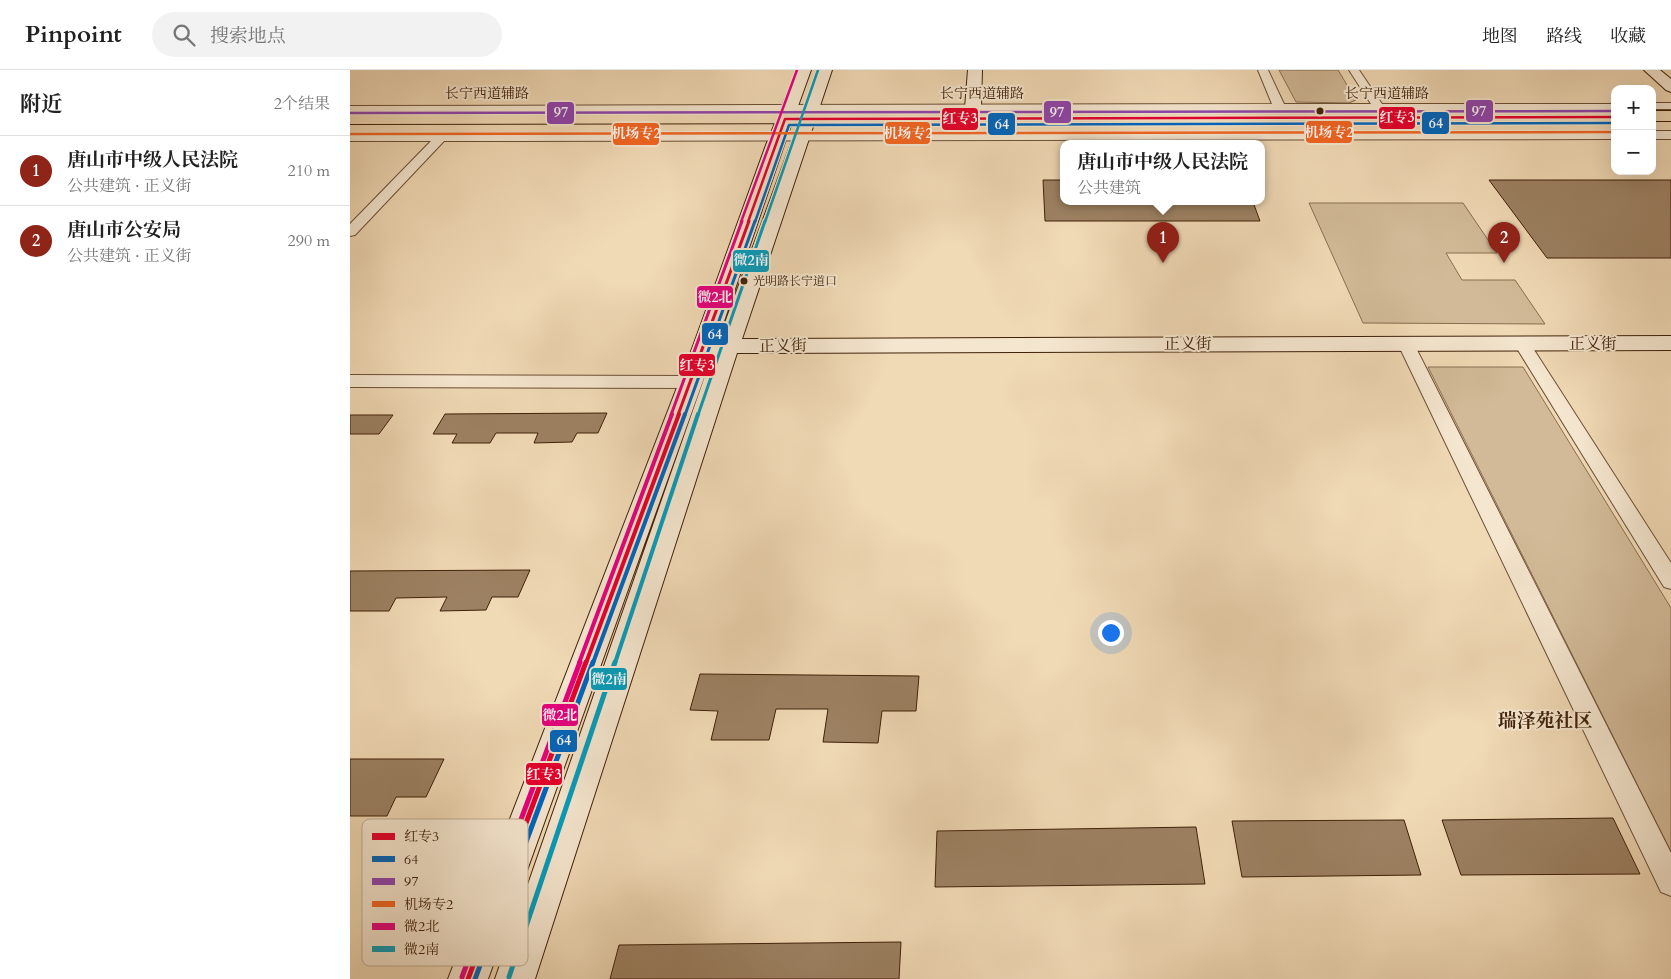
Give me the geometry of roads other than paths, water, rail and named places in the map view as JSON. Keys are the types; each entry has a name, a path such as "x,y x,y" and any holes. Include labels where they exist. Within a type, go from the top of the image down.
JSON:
{"main road":[{"path":"528,938 716,346 795,123 804,70"},
{"path":"795,123 825,70"},
{"path":"973,108 975,70"},
{"path":"1651,70 1671,87"},
{"path":"1656,116 1671,116"},
{"path":"350,128 1611,117"},
{"path":"350,119 795,123 1611,126"},
{"path":"1656,126 1671,125"},
{"name":"正义街","path":"716,346 1405,342 1671,343"},
{"path":"527,819 690,382 716,346"},
{"path":"468,979 473,966"},
{"path":"515,979 519,966"}],"street":[{"path":"1263,70 1280,108"},
{"path":"1354,70 1379,108"},
{"path":"1656,106 1671,106"},
{"name":"长宁西道辅路","path":"350,137 441,137 795,123 973,108 1611,107"},
{"name":"长宁西道辅路","path":"350,109 795,123 1611,135"},
{"path":"1656,135 1671,135"},
{"path":"350,232 441,137"},
{"path":"1405,342 1671,882"},
{"path":"1521,342 1671,581"},
{"path":"350,381 690,382"}],"place":[{"name":"唐山市中级人民法院","path":"1163,263"},
{"name":"唐山市公安局","path":"1504,263"},
{"name":"光明路长宁道口","path":"744,281"}],"district":[{"name":"瑞泽苑社区","path":"1545,720"}]}
